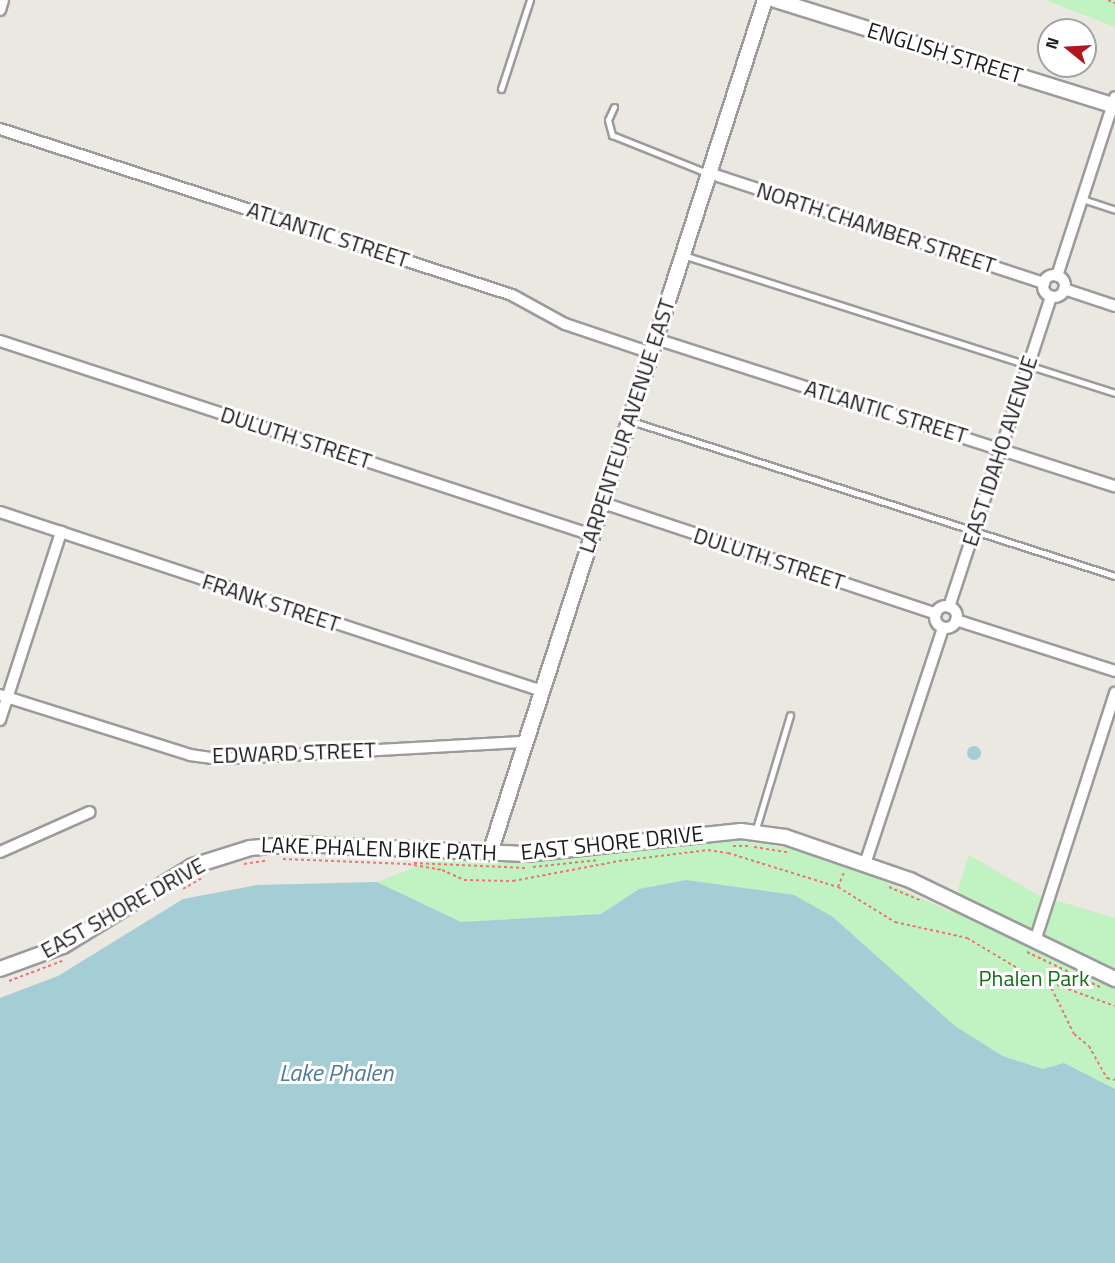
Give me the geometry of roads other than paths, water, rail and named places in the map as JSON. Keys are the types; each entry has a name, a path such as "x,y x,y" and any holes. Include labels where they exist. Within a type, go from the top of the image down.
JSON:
{"street":[{"path":"0,10 3,0"},
{"name":"LARPENTEUR AVENUE EAST","path":"490,853 765,0"},
{"name":"ENGLISH STREET","path":"775,0 1114,103"},
{"path":"1057,276 1114,103"},
{"name":"ATLANTIC STREET","path":"0,129 512,295 565,324 651,354"},
{"name":"NORTH CHAMBER STREET","path":"709,173 1044,283"},
{"path":"1057,276 1064,283 1064,289 1057,296 1051,296 1045,292 1044,283 1048,277 1057,276"},
{"path":"1064,289 1115,306"},
{"name":"EAST IDAHO AVENUE","path":"949,607 1051,296"},
{"name":"ATLANTIC STREET","path":"656,339 1115,486"},
{"name":"DULUTH STREET","path":"0,341 592,535"},
{"name":"DULUTH STREET","path":"603,503 936,614"},
{"name":"FRANK STREET","path":"0,512 542,691"},
{"path":"0,720 4,696 61,532"},
{"path":"956,620 950,627 943,628 937,624 936,614 949,607 956,620 1115,671"},
{"path":"865,864 943,628"},
{"path":"1030,946 1115,693"},
{"name":"EDWARD STREET","path":"4,696 190,755 218,759 526,742"},
{"path":"0,852 90,812"},
{"name":"EAST SHORE DRIVE","path":"0,969 63,946 177,875 235,851 298,844 490,853 589,850 707,832 755,832 785,837 928,888 1030,946 1111,984"}],"lane":[{"path":"501,89 530,0"},
{"path":"614,107 608,120 612,135 709,173"},
{"path":"1082,199 1115,210"},
{"path":"682,255 1115,393"},
{"path":"629,420 1115,576"},
{"path":"755,832 790,715"}],"water":[{"path":"971,746 977,746 981,753 977,760 971,760 967,756 967,750"},
{"name":"Lake Phalen","path":"686,880 794,895 833,917 955,1026 1003,1056 1043,1069 1064,1063 1115,1089 1115,1263 0,1263 0,998 58,976 183,899 257,885 377,882 461,922 601,914 639,889"}],"park label":[{"name":"Phalen Park","path":"1034,979"}]}
